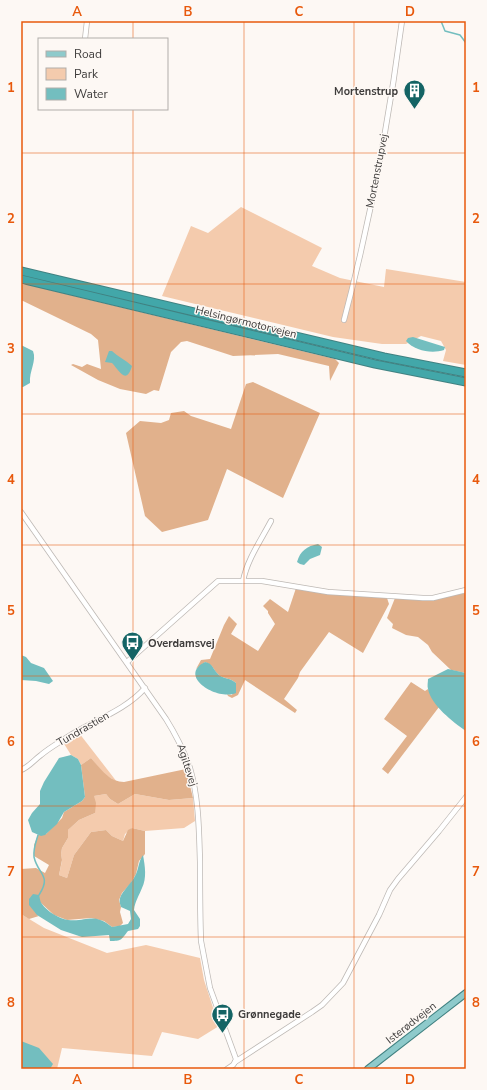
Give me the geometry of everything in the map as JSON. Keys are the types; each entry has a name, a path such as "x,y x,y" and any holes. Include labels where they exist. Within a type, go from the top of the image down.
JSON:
{"highway":[{"name":"Helsingørmotorvejen","path":"21,271 369,354 466,373"},
{"name":"Helsingørmotorvejen","path":"21,279 375,364 466,382"}],"main road":[{"name":"Isterødvejen","path":"368,1069 466,993"}],"street":[{"path":"85,38 86,21"},
{"name":"Mortenstrupvej","path":"344,320 354,283 375,186 396,70 402,21"},
{"name":"Agiltevej","path":"21,512 145,688 177,738 190,768 195,787 199,827 201,928 204,959 210,988 236,1062"},
{"path":"243,581 244,574 250,560 271,521"},
{"path":"127,662 214,583 222,580 262,582 328,592 423,598 433,598 466,590"},
{"name":"Tundrastien","path":"21,770 26,768 42,754 71,735 125,705 137,697 145,688"},
{"path":"228,1069 236,1062 322,1005 343,983 390,890 407,867 439,831 466,797"}],"green space":[{"path":"241,207 322,248 312,266 340,278 384,287 386,269 466,282 466,365 443,361 446,350 441,341 421,336 406,344 382,344 333,337 162,296 191,226 208,233"},
{"path":"79,733 117,782 104,774 91,758 81,765 78,759 71,755 63,742"},
{"path":"106,794 110,799 118,804 135,794 169,800 193,798 195,821 184,828 145,831 132,828 125,834 123,841 112,836 106,830 91,832 74,855 67,878 59,875 62,861 62,848 68,838 68,830 79,820 95,813 94,796"},
{"path":"21,914 44,928 107,953 146,945 200,958 204,980 219,1026 198,1039 162,1032 152,1056 62,1048 57,1069 21,1069"}],"shaded area":[{"path":"21,285 29,285 335,359 339,363 330,381 329,366 278,354 233,356 187,341 181,342 171,352 159,391 154,390 146,394 120,389 98,380 71,365 73,364 82,367 87,364 101,369 98,340 91,334 21,300"},
{"path":"253,382 320,413 283,498 227,469 208,520 162,532 145,516 126,433 140,421 161,423 169,420 171,413 184,411 191,416 231,429 246,384"},
{"path":"296,588 387,598 389,604 363,653 329,632 300,672 298,678 284,699 297,710 295,713 245,680 238,695 232,698 227,694 232,695 236,683 234,681 219,675 212,666 205,662 196,669 201,660 210,659 229,616 237,624 231,634 258,651 275,624 268,611 263,606 270,599 288,612"},
{"path":"466,593 466,673 451,670 432,652 428,645 418,637 406,635 392,628 393,624 387,618 395,598 428,600"},
{"path":"411,682 425,691 428,689 439,707 388,774 382,769 407,736 384,719"},
{"path":"91,758 109,777 114,780 124,782 186,769 193,798 169,800 135,794 118,804 110,799 106,794 94,796 96,803 95,813 79,820 68,830 68,838 62,848 62,860 59,875 67,878 74,855 91,832 106,830 112,836 123,841 128,830 132,828 145,831 145,854 139,861 136,874 131,883 122,893 119,900 123,923 120,926 112,927 104,921 91,918 67,920 54,915 41,903 37,915 39,916 29,919 21,914 21,869 36,868 45,873 49,865 34,856 34,845 38,835 46,834 62,818 64,812 82,801 85,797 81,765"}],"water":[{"path":"413,337 445,347 444,350 429,352 414,347 406,341 408,338"},
{"path":"21,345 33,351 34,355 30,383 23,387 21,387"},
{"path":"109,351 112,351 132,366 127,375 122,375 112,363 105,362"},
{"path":"318,544 322,547 320,555 310,559 304,565 297,562 304,550 310,546"},
{"path":"21,655 26,657 31,663 44,668 53,681 49,684 21,680"},
{"path":"205,662 211,665 219,675 236,683 236,693 228,695 219,694 203,686 197,680 195,674 198,668"},
{"path":"448,669 466,673 466,731 438,707 433,701 428,689 428,679"},
{"path":"71,755 78,759 81,765 85,797 82,801 64,812 57,824 45,835 41,836 32,832 28,820 40,804 40,791 59,758"},
{"path":"143,855 145,880 136,901 134,910 140,919 140,926 138,929 128,931 119,940 110,941 109,935 82,937 61,930 37,915 29,905 29,899 33,894 39,895 41,903 47,909 57,916 68,920 95,919 105,922 112,927 128,924 131,919 130,911 121,907 120,899 121,895 135,876"},
{"path":"21,1041 39,1048 53,1064 50,1069 21,1069"}],"waterway":[{"path":"441,21 445,31 460,35 466,43"},
{"path":"38,835 34,848 34,857 44,879 43,888 39,895"}],"place":[{"name":"Mortenstrup","path":"414,110"},
{"name":"Overdamsvej","path":"132,662"},
{"name":"Grønnegade","path":"223,1034"}]}
